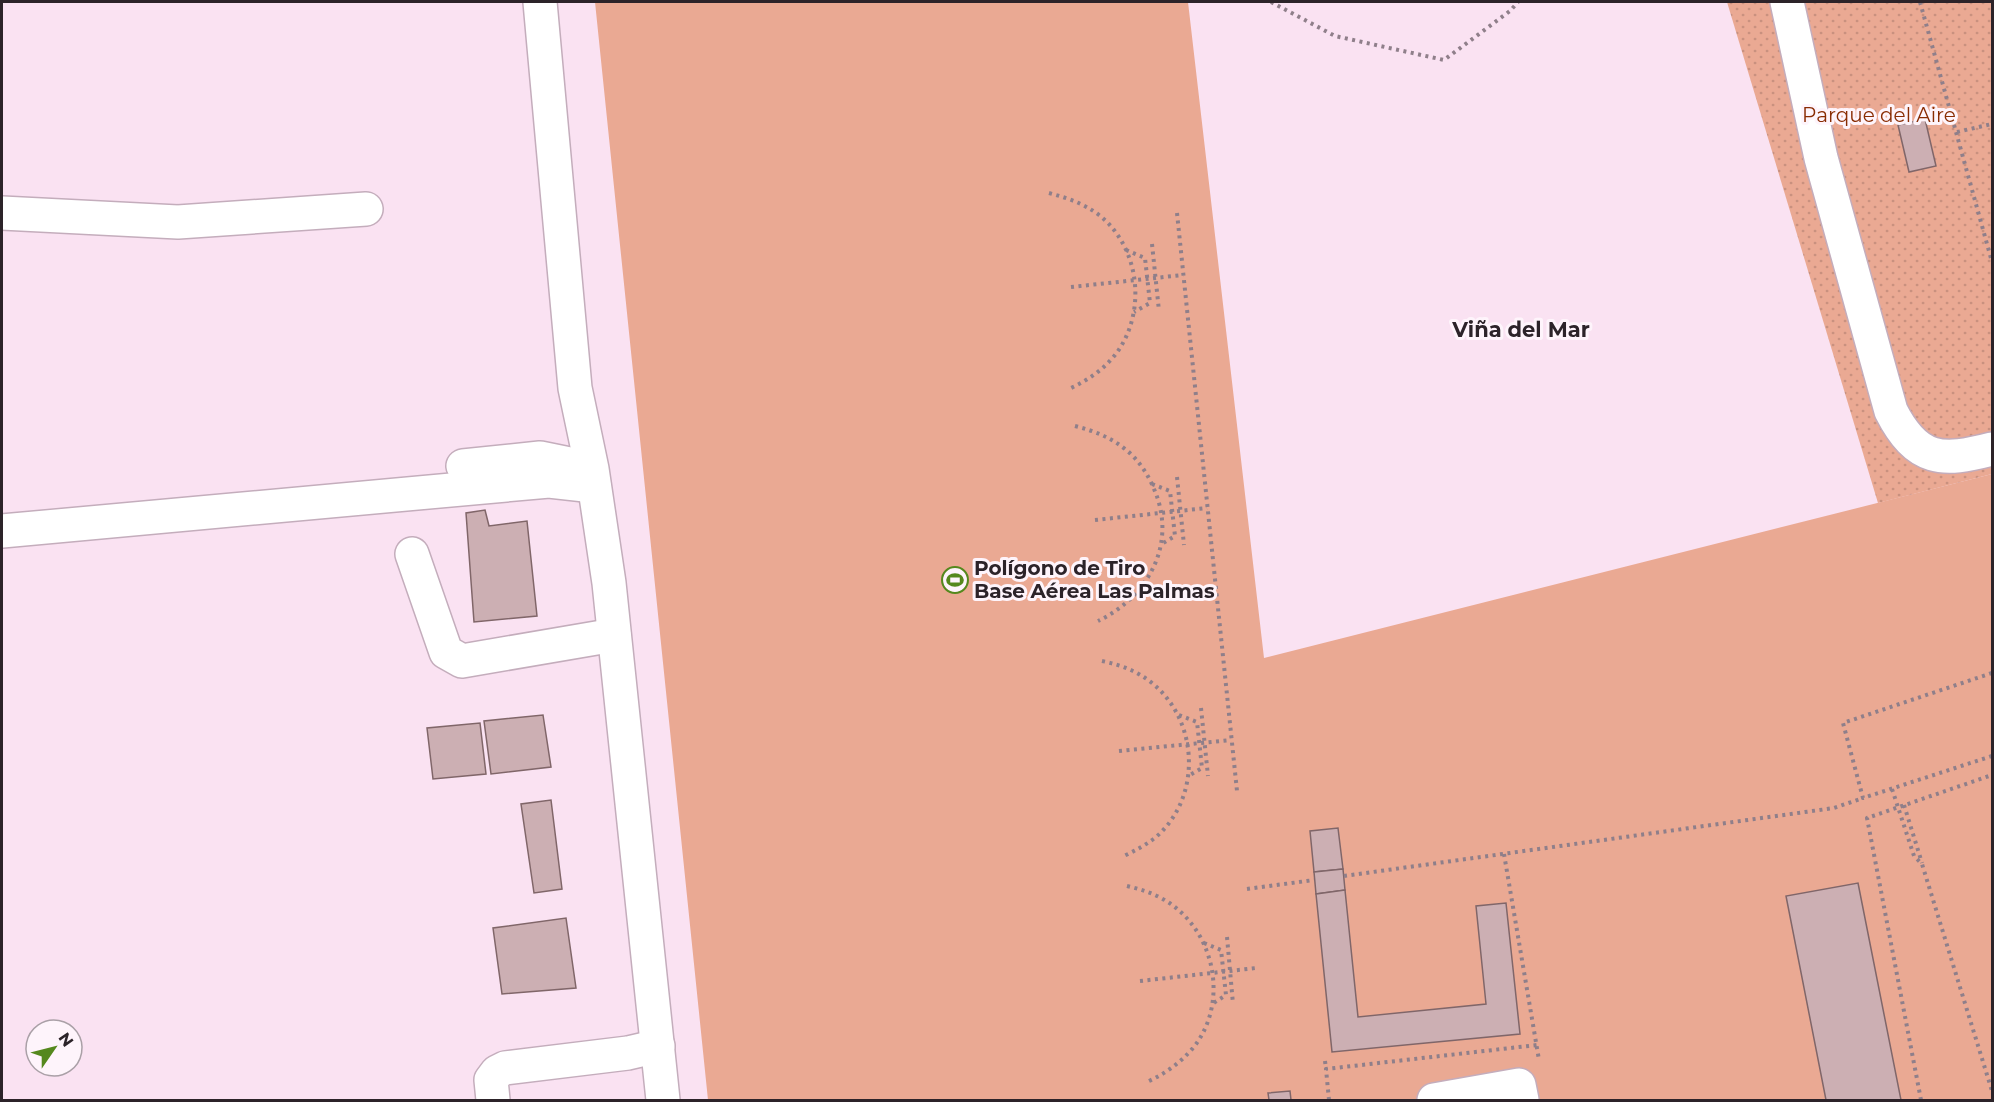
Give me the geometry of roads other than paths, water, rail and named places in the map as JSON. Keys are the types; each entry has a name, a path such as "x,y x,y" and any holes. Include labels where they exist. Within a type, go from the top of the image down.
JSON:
{"lane":[{"path":"540,2 575,388 593,478 609,583 663,1101"},
{"path":"1787,2 1821,158 1891,411 1899,428 1925,452 1938,457 1953,458 1992,449"},
{"path":"2,213 178,222 366,209"},
{"path":"2,509 146,507 593,478"},
{"path":"2,531 146,507"},
{"path":"412,554 446,652 462,661 614,635"},
{"path":"493,1101 491,1080 505,1068 628,1053 658,1046"},
{"path":"1434,1101 1519,1085 1522,1101"}],"place":[{"name":"Polígono de Tiro Base Aérea Las Palmas","path":"955,580"}],"district":[{"name":"Viña del Mar","path":"1521,330"}],"park label":[{"name":"Parque del Aire","path":"1879,115"}]}
